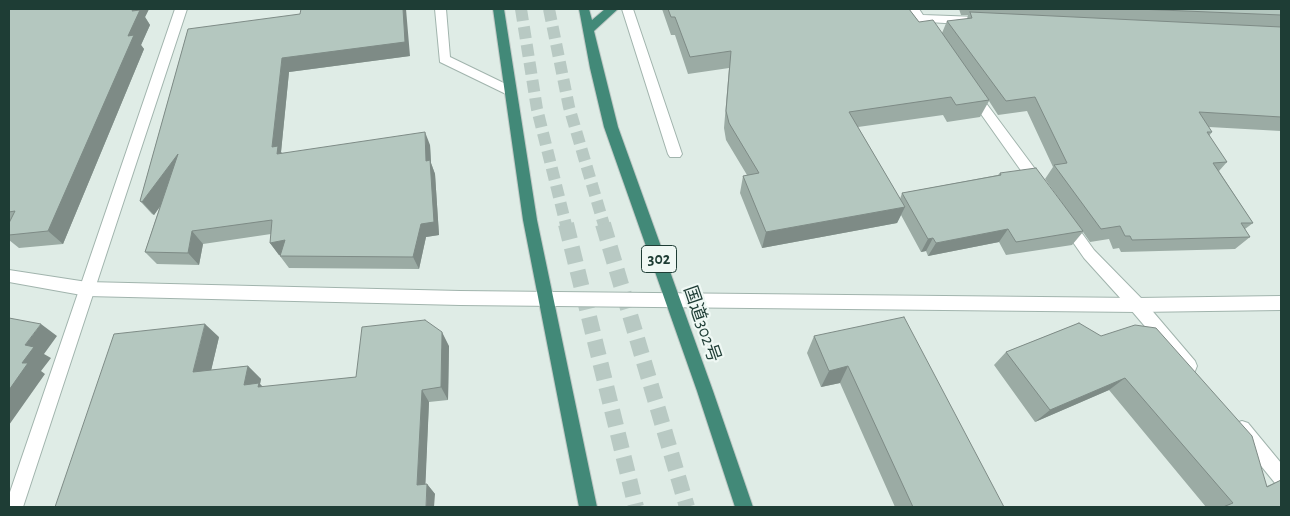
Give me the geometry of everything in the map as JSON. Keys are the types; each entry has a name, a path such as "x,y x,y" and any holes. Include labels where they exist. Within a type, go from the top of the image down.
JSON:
{"highway":[{"path":"498,9 529,212 588,507"},
{"name":"国道302号","path":"584,9 611,127 744,507"},
{"path":"589,29 612,9"}],"street":[{"path":"14,507 181,9"},
{"path":"440,9 444,59 510,91"},
{"path":"626,9 675,154"},
{"path":"917,13 989,21"},
{"path":"917,13 942,50"},
{"path":"965,82 1089,254 1137,305 1198,377"},
{"path":"9,276 88,289 546,299 1137,305 1281,303"},
{"path":"1230,416 1281,477"}],"building":[{"path":"9,9 140,10 128,36 134,35 48,231 9,235 9,223 15,211 9,212"},
{"path":"301,9 403,9 405,42 282,58 272,147 278,146 277,154 425,132 426,161 430,160 434,222 421,224 413,257 280,256 285,240 270,243 272,220 192,231 188,253 145,252 178,154 142,202 140,201 188,29 300,14"},
{"path":"668,9 909,9 919,22 933,20 989,100 956,105 951,97 849,112 905,207 766,232 743,176 759,173 729,123 726,111 731,51 690,57 675,17 671,17"},
{"path":"1137,9 1281,9 1281,15"},
{"path":"970,12 1281,27 1281,117 1199,112 1212,132 1207,132 1227,162 1213,163 1253,223 1241,223 1250,237 1132,240 1130,236 1125,236 1120,226 1101,229 1054,165 1067,163 1035,97 1006,101 947,21 972,18"},
{"path":"1036,168 1083,231 1016,242 1008,229 936,243 933,238 928,239 902,193 1001,175 1000,173"},
{"path":"904,317 1004,507 913,507 848,366 829,371 814,336"},
{"path":"9,318 41,324 25,345 34,347 22,363 28,363 9,390"},
{"path":"425,320 442,332 441,387 422,390 417,485 427,484 426,507 55,507 114,334 205,324 193,372 248,366 244,385 259,383 258,387 356,377 362,327"},
{"path":"1079,323 1101,336 1135,325 1156,328 1252,436 1267,487 1281,480 1281,507 1223,507 1233,503 1125,378 1050,410 1006,352"}],"tunnel":[{"path":"521,9 537,109 566,225"},
{"path":"549,9 569,107 604,225"},
{"path":"566,224 636,507"},
{"path":"603,224 687,507"}]}
